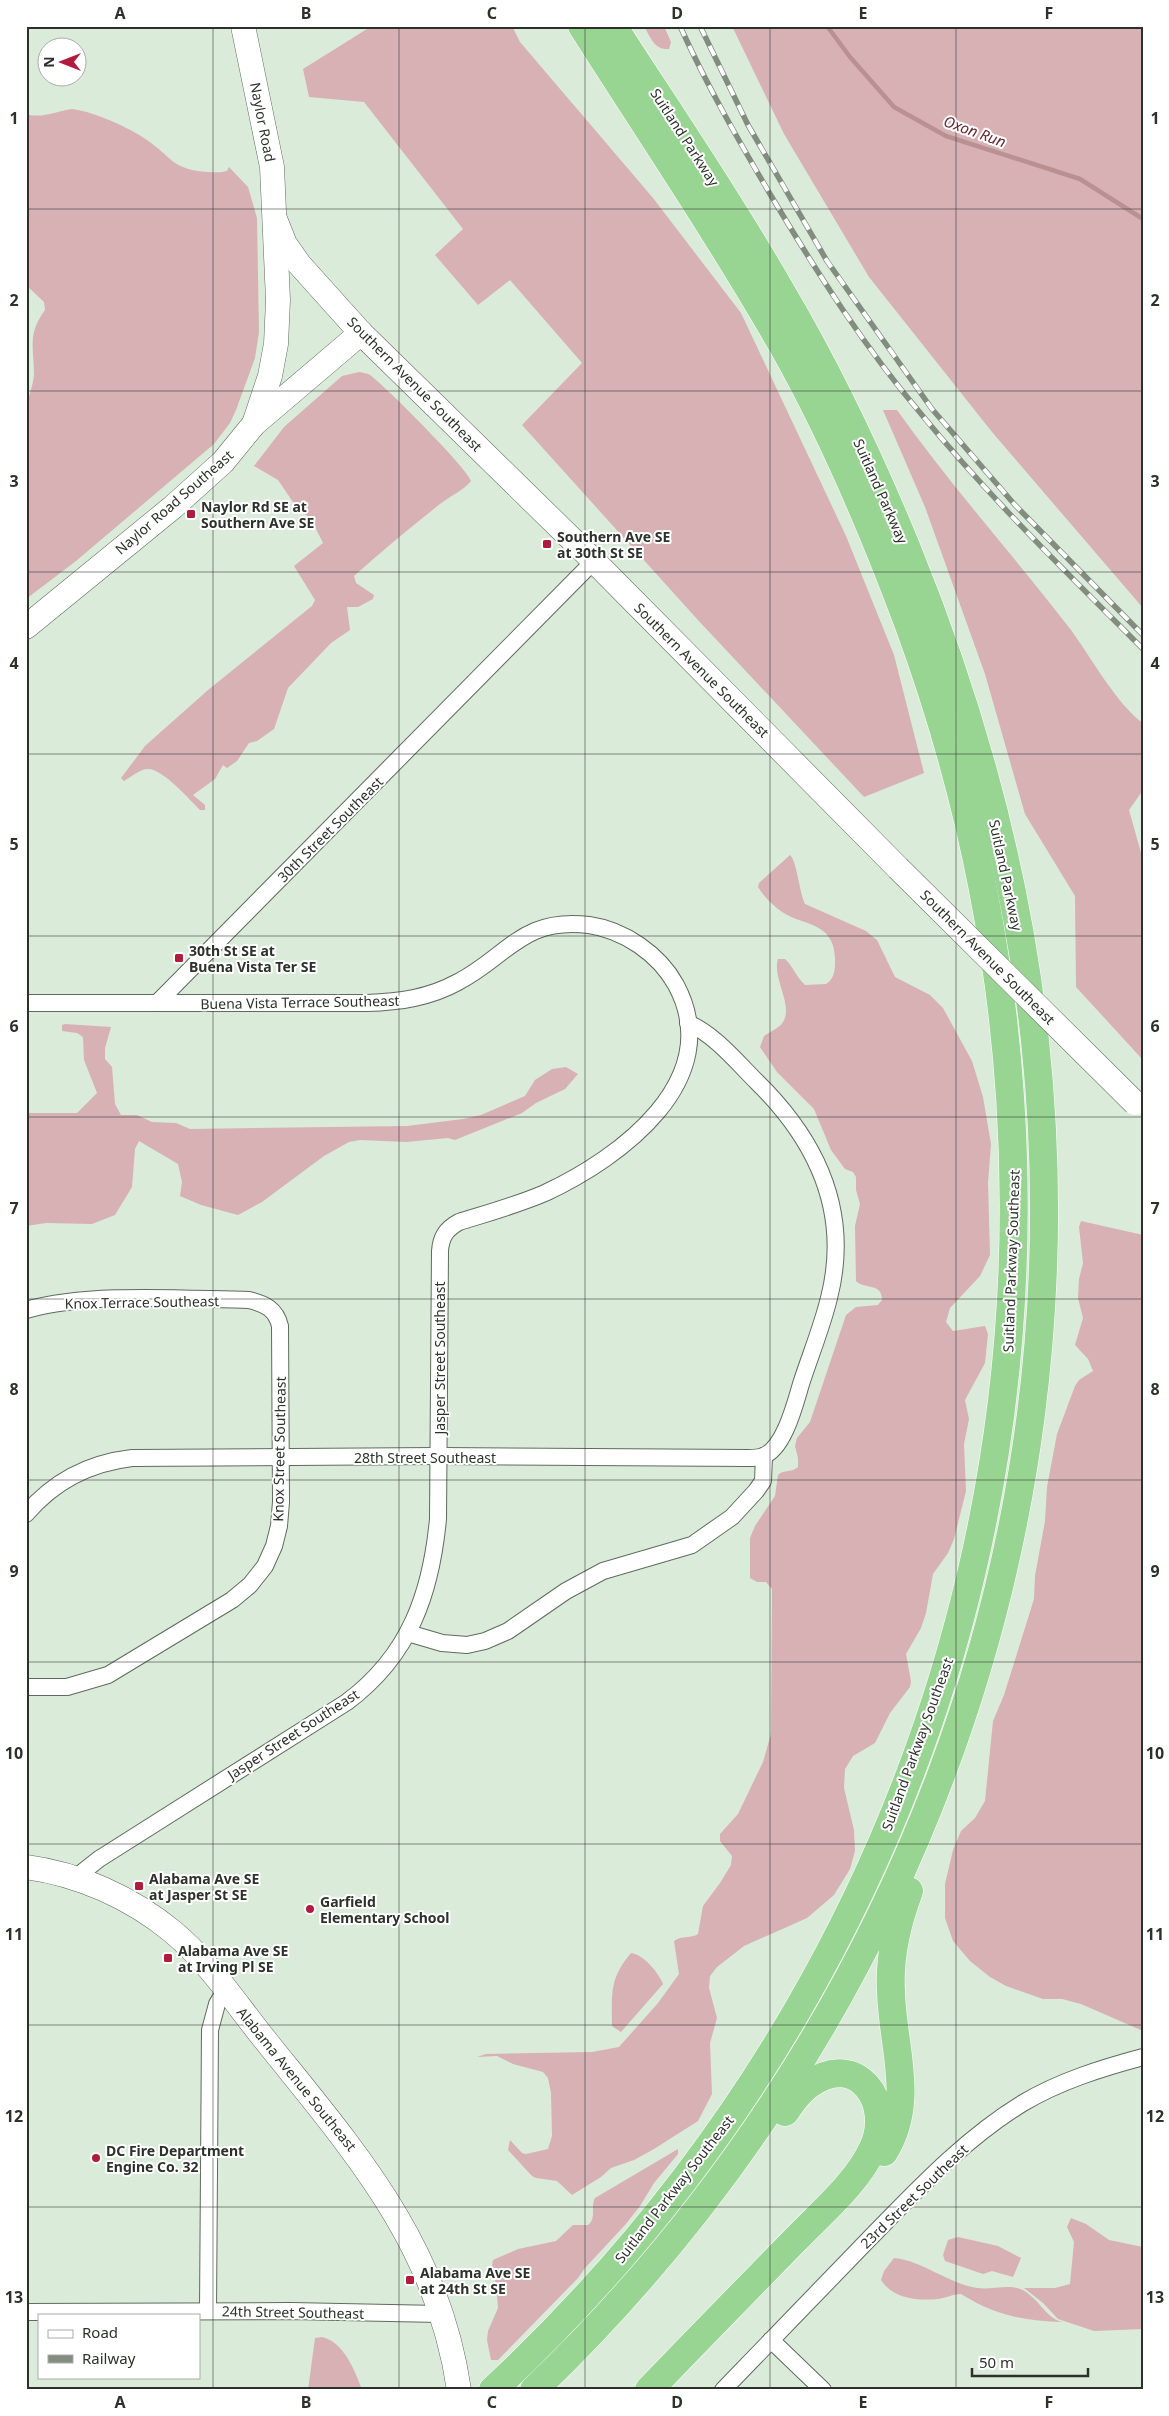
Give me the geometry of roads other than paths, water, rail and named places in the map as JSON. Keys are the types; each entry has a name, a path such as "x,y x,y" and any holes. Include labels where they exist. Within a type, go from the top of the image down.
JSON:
{"highway":[{"name":"Suitland Parkway","path":"582,26 717,236 777,337 823,424 859,501 908,622 946,741 978,859 999,976"},
{"name":"Suitland Parkway","path":"613,26 780,289 837,394 894,518 940,635 978,756 1001,842 1030,1005"},
{"name":"Suitland Parkway Southeast","path":"493,2390 565,2319 638,2238 696,2165 754,2082 810,1989 844,1924 887,1829 930,1717 966,1596 981,1529 1000,1423 1010,1325 1015,1221 1014,1154 1009,1068 999,976"},
{"name":"Suitland Parkway Southeast","path":"534,2390 592,2332 691,2218 753,2134 812,2043 851,1975 884,1910 924,1822 959,1729 999,1589 1018,1498 1030,1426 1041,1319 1044,1236 1043,1169 1038,1081 1030,1005"},
{"path":"649,2390 845,2188 873,2166 881,2156 896,2127 901,2106 902,2085 891,1994 893,1948 904,1904 961,1761 982,1653"},
{"path":"652,2265 702,2225 802,2089 818,2079 833,2074 849,2075 868,2086 876,2098 879,2113 874,2147 845,2188"}],"main road":[{"name":"Naylor Road","path":"243,26 272,167 278,300 276,344 270,376 254,424"},
{"name":"Southern Avenue Southeast","path":"275,219 285,244 299,264 362,333 594,561 898,868 1139,1107"},
{"name":"Naylor Road Southeast","path":"26,627 187,494 223,462 254,424 362,333"},
{"name":"Alabama Avenue Southeast","path":"26,1867 76,1878 122,1899 153,1917 194,1951 226,1989 348,2142 384,2193 414,2247 440,2314 459,2390"}],"street":[{"name":"30th Street Southeast","path":"157,1003 594,561"},
{"name":"Buena Vista Terrace Southeast","path":"157,1003 367,1003 414,999 458,982 522,936 550,927 580,925 600,927 621,934 651,955 663,966 676,986 685,1007 688,1024 688,1052 681,1076 660,1111 643,1128 601,1160 552,1190 459,1222 445,1233"},
{"path":"26,1003 157,1003"},
{"path":"408,1633 442,1643 467,1645 486,1641 508,1631 566,1591 603,1571 692,1545 732,1517 756,1491 763,1480 770,1452 793,1409 829,1297 835,1259 835,1232 831,1204 813,1153 791,1118 707,1033 688,1024"},
{"name":"Jasper Street Southeast","path":"76,1878 99,1859 352,1699 384,1666 408,1633 422,1603 435,1558 438,1518 440,1242 445,1233"},
{"name":"Knox Terrace Southeast","path":"26,1310 50,1304 92,1300 224,1300 259,1302"},
{"name":"Knox Street Southeast","path":"26,1687 67,1687 108,1676 226,1604 244,1590 265,1566 276,1540 281,1502 280,1326 272,1310 259,1302"},
{"name":"28th Street Southeast","path":"26,1514 48,1492 75,1474 102,1463 132,1458 438,1456 739,1458 770,1452"},
{"path":"208,2311 210,2030 217,2004 226,1989"},
{"name":"23rd Street Southeast","path":"723,2390 909,2198 974,2138 1042,2093 1096,2071 1143,2057"},
{"name":"24th Street Southeast","path":"26,2312 208,2311 440,2314"},
{"path":"772,2340 823,2390"}],"waterway":[{"name":"Oxon Run","path":"827,26 850,57 894,107 946,136 1080,179 1143,219"}],"railway":[{"path":"680,26 736,135 773,199 825,283 881,364 975,476 1030,535 1143,649"},
{"path":"700,26 748,125 827,261 932,409 1015,505 1143,635"}],"place":[{"name":"Naylor Rd SE at Southern Ave SE","path":"191,514"},
{"name":"Southern Ave SE at 30th St SE","path":"547,544"},
{"name":"30th St SE at Buena Vista Ter SE","path":"179,958"},
{"name":"Alabama Ave SE at Jasper St SE","path":"139,1886"},
{"name":"Garfield Elementary School","path":"310,1909"},
{"name":"Alabama Ave SE at Irving Pl SE","path":"168,1958"},
{"name":"DC Fire Department Engine Co. 32","path":"96,2158"},
{"name":"Alabama Ave SE at 24th St SE","path":"410,2280"}]}
